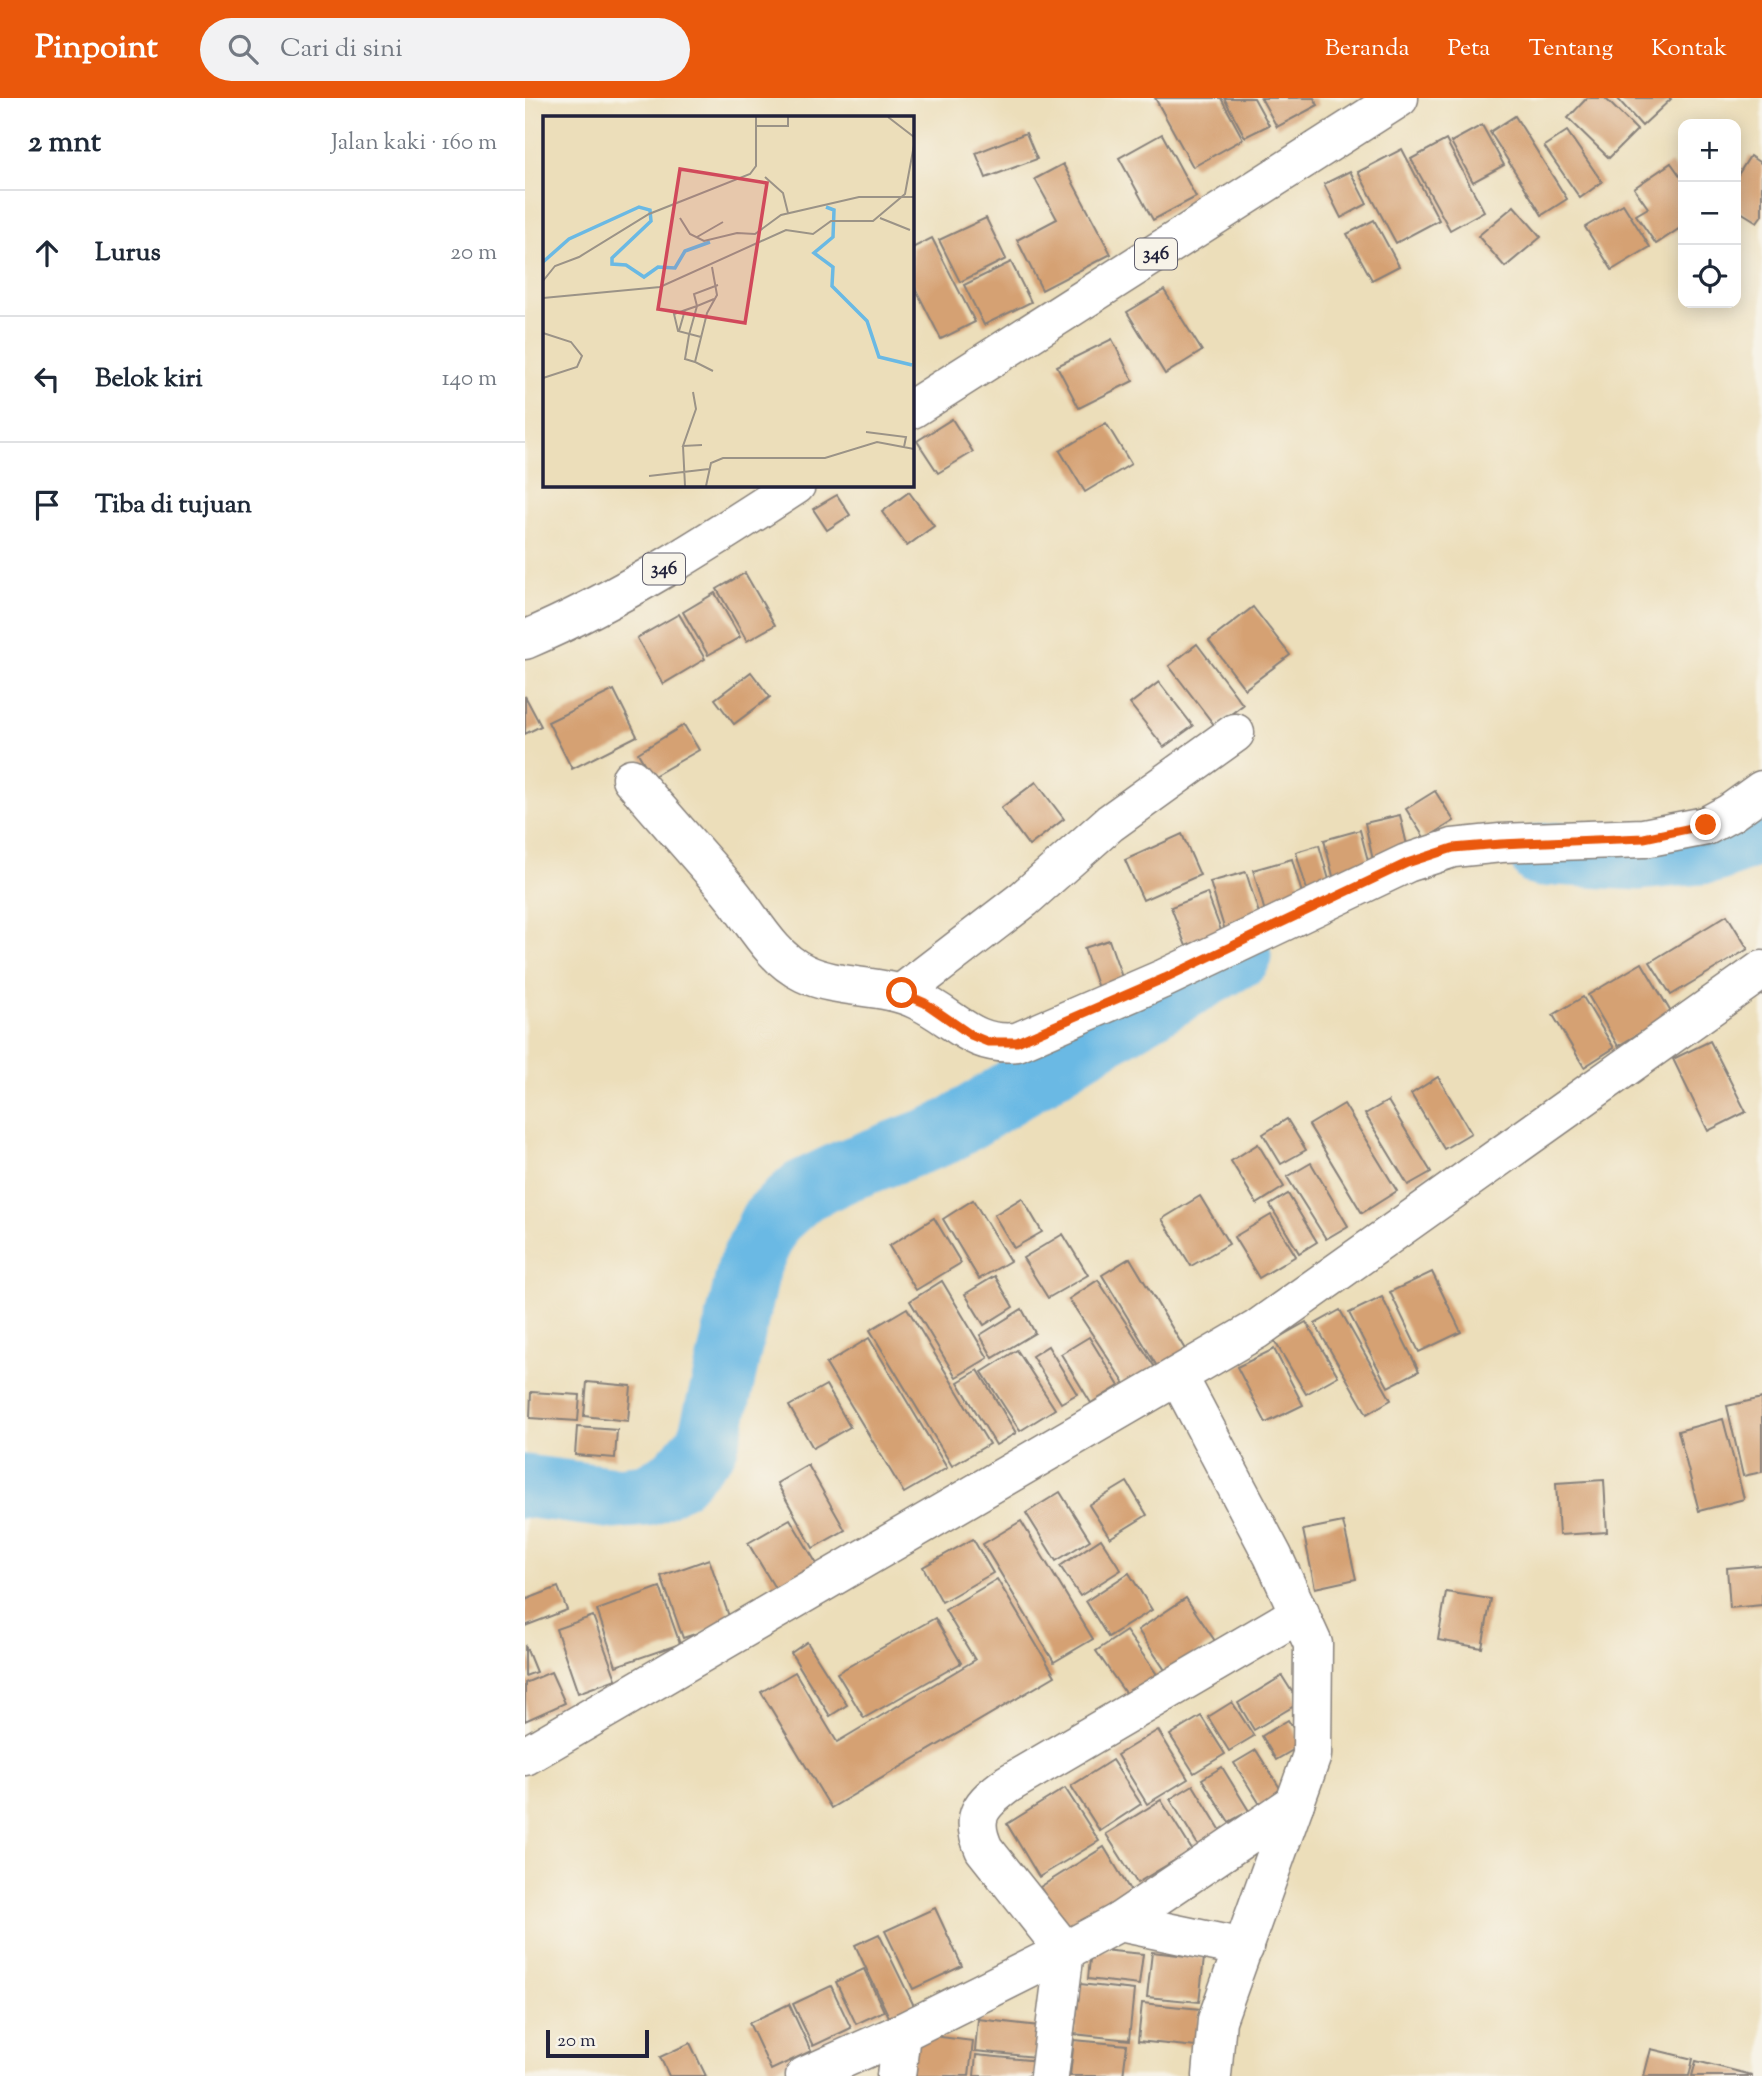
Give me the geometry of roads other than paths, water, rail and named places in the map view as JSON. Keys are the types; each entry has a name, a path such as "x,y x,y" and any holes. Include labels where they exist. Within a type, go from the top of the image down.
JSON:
{"street":[{"name":"346","path":"913,409 1399,98"},
{"name":"346","path":"525,640 655,574 794,486"},
{"path":"902,993 1024,899 1110,824 1235,733"},
{"path":"631,778 730,893 772,948 802,973 831,982 902,993 925,1003 971,1035 988,1042 1017,1042 1165,978 1407,863 1453,848 1644,838 1706,825 1730,813 1762,790"},
{"path":"525,1756 1256,1331 1762,970"},
{"path":"1178,1376 1273,1556 1313,1644 1312,1755 1217,2020 1212,2076"},
{"path":"1049,2076 1065,1951 985,1849 977,1831 978,1815 989,1798 1008,1784 1300,1613"},
{"path":"805,2076 901,2033 1119,1922 1295,1803"},
{"path":"1119,1922 1244,1948"},
{"path":"895,2076 901,2033"}],"waterway":[{"path":"1541,856 1554,854 1640,859 1713,852 1762,833"},
{"path":"525,1486 615,1498 647,1495 676,1479 707,1445 749,1266 771,1220 803,1191 845,1171 945,1133 1081,1048 1240,956"}]}
